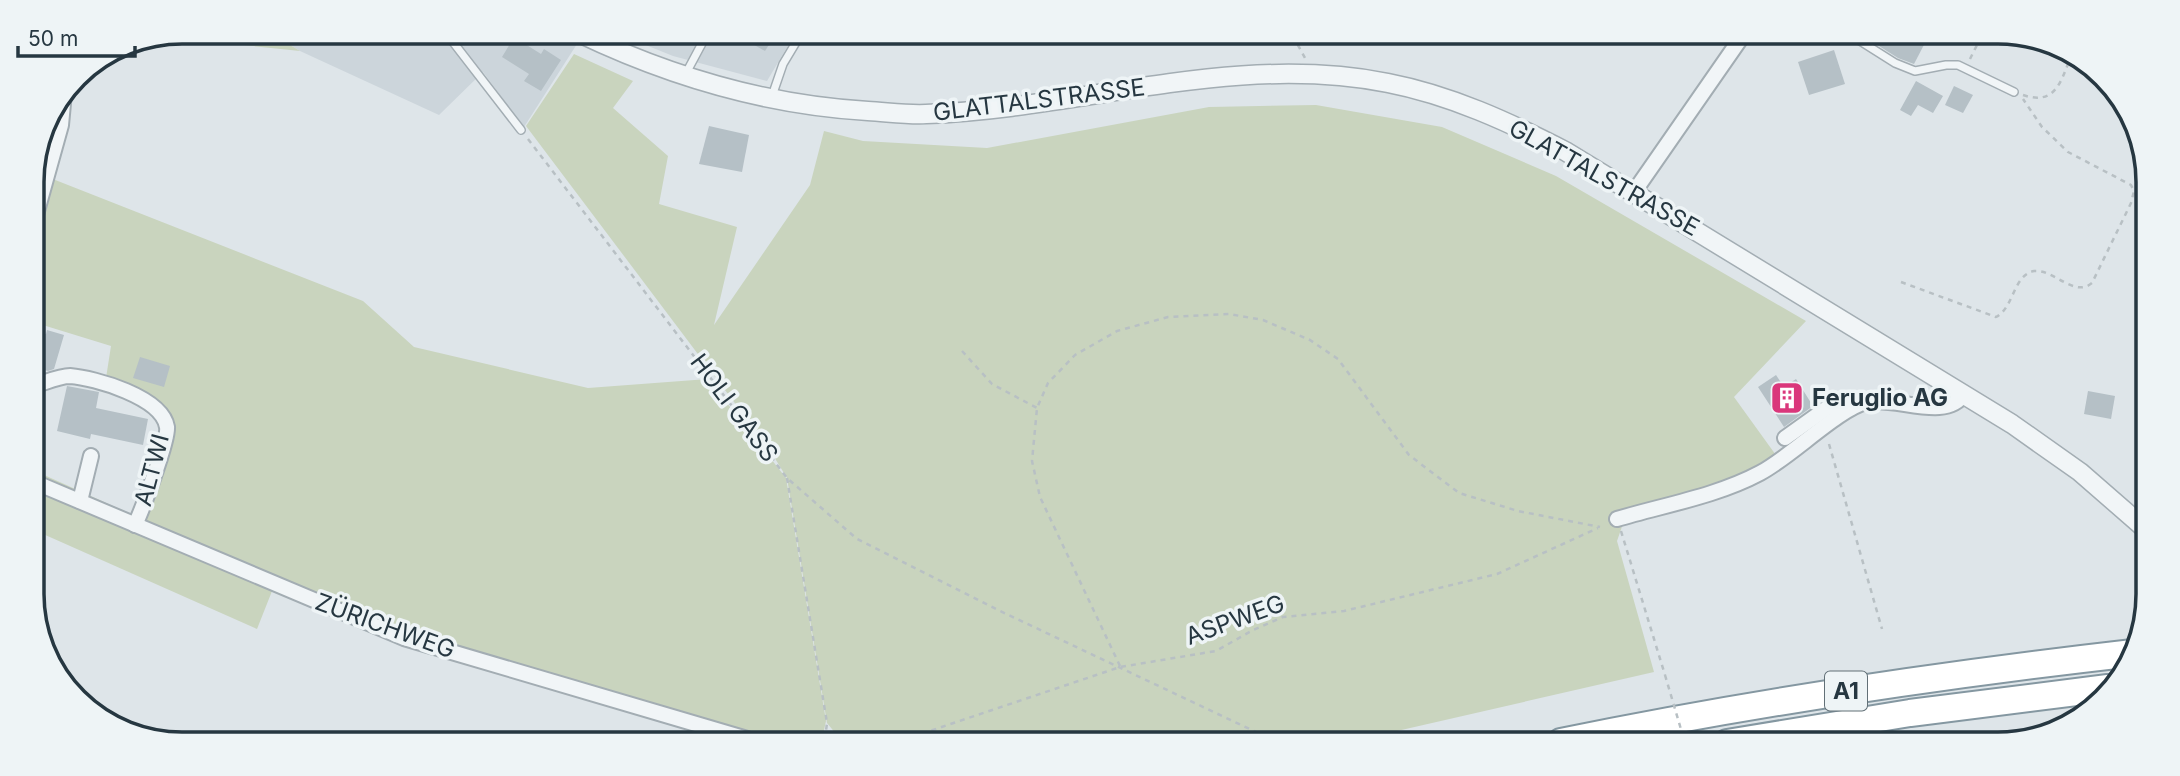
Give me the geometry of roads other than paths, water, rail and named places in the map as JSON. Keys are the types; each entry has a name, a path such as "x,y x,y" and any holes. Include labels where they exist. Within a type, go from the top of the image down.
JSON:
{"highway":[{"name":"A1","path":"1617,732 1834,693 2122,654"},
{"name":"A1","path":"1794,732 1910,713 2098,689"}],"street":[{"name":"GLATTALSTRASSE","path":"603,44 649,65 684,77 771,100 819,108 925,114 1032,104 1212,77 1311,74 1387,83 1455,102 1530,133 1634,192 1964,394 2063,459 2136,521"},
{"path":"1634,192 1737,44"},
{"path":"44,186 62,113"},
{"name":"ALTWI","path":"44,383 68,376 127,391 157,408 167,427 146,499 135,525"},
{"path":"1617,519 1744,481 1778,462 1851,408 1866,402 1883,400 1935,408 1955,404 1964,394"},
{"path":"1785,438 1827,408 1837,405 1851,408"},
{"path":"80,501 91,456"},
{"name":"ZÜRICHWEG","path":"44,486 404,638 723,732"}],"lane":[{"path":"455,44 521,130"},
{"path":"684,77 702,44"},
{"path":"771,100 783,64 795,44"},
{"path":"1866,44 1895,63 1915,71 1958,65 2014,92"}],"place":[{"name":"Feruglio AG","path":"1787,398"}]}
